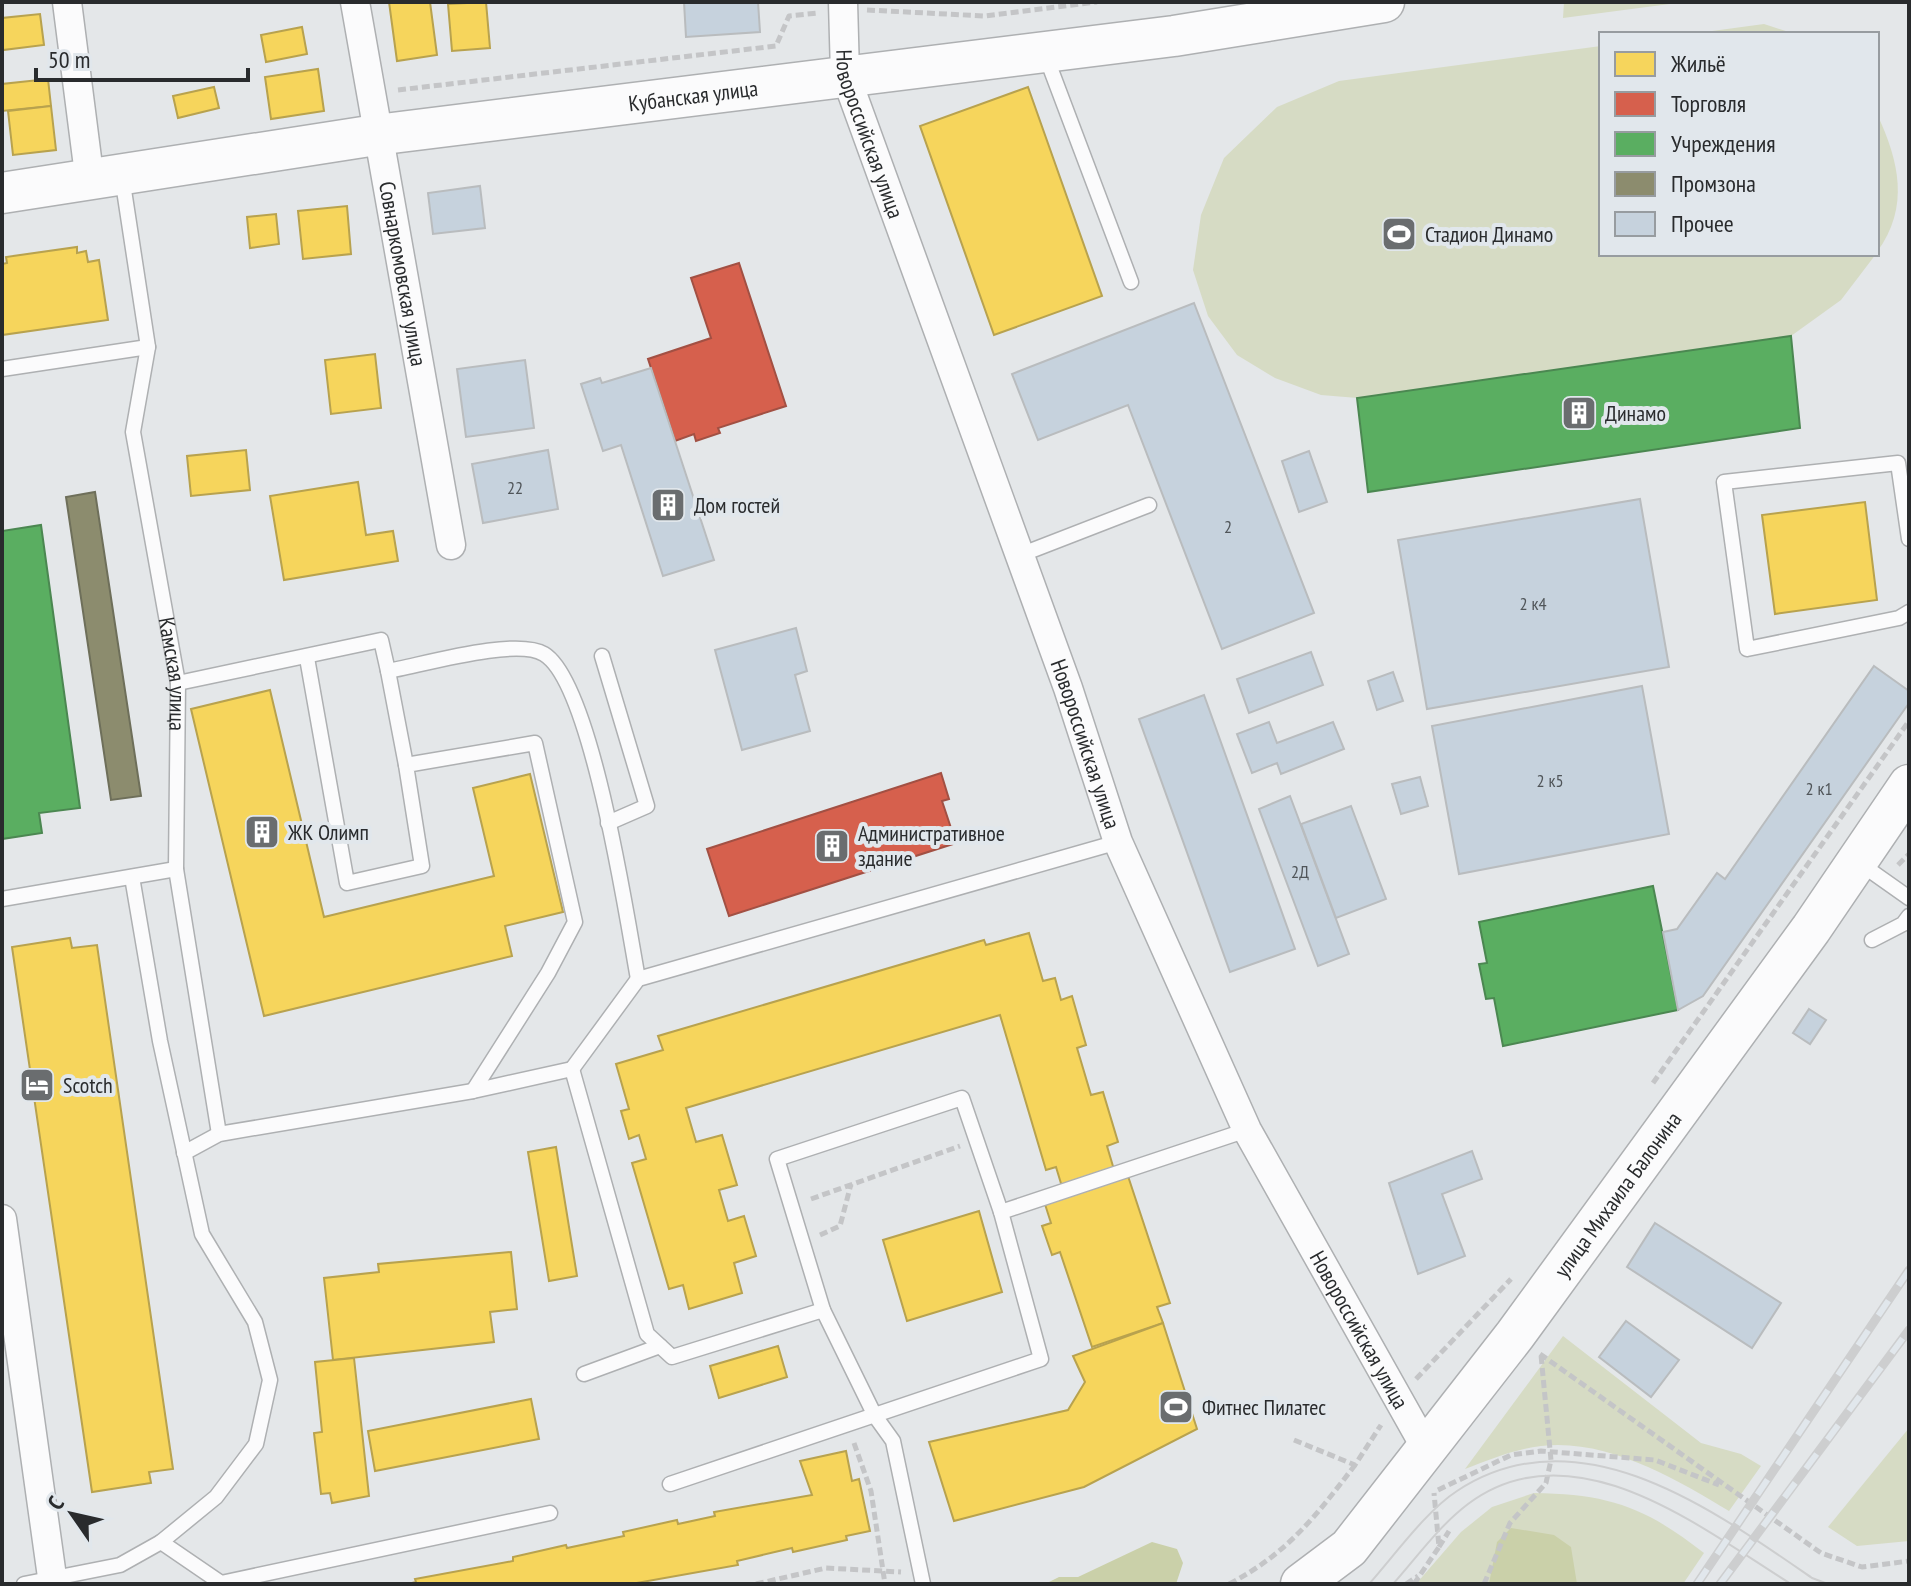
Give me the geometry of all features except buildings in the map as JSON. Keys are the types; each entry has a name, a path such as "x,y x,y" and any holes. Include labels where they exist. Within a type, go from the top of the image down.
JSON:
{"main road":[{"name":"Кубанская улица","path":"2,193 376,135 845,74 1174,36 1384,2"},
{"name":"улица Михаила Балонина","path":"1301,1584 1349,1548 1427,1450 1858,862 1909,785"}],"street":[{"name":"Камская улица","path":"67,2 106,179"},
{"name":"Совнаркомовская улица","path":"355,2 376,135 451,545"},
{"name":"Новороссийская улица","path":"843,6 845,74 1020,555 1118,842 1247,1130 1427,1450"},
{"path":"2,1219 52,1581"}],"lane":[{"path":"1044,51 1131,282"},
{"name":"Камская улица","path":"106,179 148,347 133,432 178,683 176,869 219,1134"},
{"path":"2,369 148,347"},
{"path":"1909,539 1898,463 1724,482 1747,649 1899,618 1909,612"},
{"path":"1020,555 1149,505"},
{"path":"178,683 381,640 422,866 347,883 307,658"},
{"path":"388,671 521,647 545,654 561,675 589,736 638,979"},
{"path":"602,656 647,806 608,823"},
{"path":"406,765 535,743 575,922 548,973 473,1091"},
{"path":"184,1153 219,1134 473,1091 572,1069 638,979 1118,842"},
{"path":"1858,862 1909,898"},
{"path":"2,899 176,869"},
{"path":"24,1584 52,1581 120,1565 161,1542 216,1497 256,1444 270,1380 255,1322 202,1234 160,1041 132,877"},
{"path":"1872,940 1903,924 1909,916"},
{"path":"572,1069 647,1334 672,1357 823,1310"},
{"path":"670,1484 875,1416 1041,1359 1001,1212 962,1098 777,1159 823,1310 875,1416 893,1441 922,1578"},
{"path":"1001,1212 1247,1130"},
{"path":"584,1374 660,1346"},
{"path":"161,1542 221,1583 550,1513"}],"path":[{"path":"369,93 776,46 789,16 843,6 985,16 1097,2"},
{"path":"1653,1084 1909,721"},
{"path":"791,1206 978,1140"},
{"path":"804,1242 840,1226 851,1184"},
{"path":"1484,1584 1510,1523 1546,1483 1551,1460 1541,1355 1821,1553 1862,1567 1909,1561"},
{"path":"843,1425 860,1453 871,1491 885,1584"},
{"path":"1439,1547 1434,1493 1511,1455 1548,1451 1655,1460 1727,1488"},
{"path":"1229,1584 1264,1566 1307,1528 1355,1465"},
{"path":"1414,1584 1449,1531"},
{"path":"756,1584 826,1568 922,1578"},
{"path":"1406,1584 1420,1575"}],"green space":[{"path":"1564,2 1685,2 1563,18"},
{"path":"1764,24 1789,32 1705,32"},
{"name":"Стадион Динамо","path":"1599,46 1599,256 1874,256 1841,300 1791,336 1382,400 1321,395 1275,378 1237,355 1208,316 1193,270 1201,215 1224,158 1277,107 1339,81"},
{"path":"1879,118 1891,149 1898,184 1894,218 1879,249"},
{"path":"1563,1336 1701,1443 1741,1454 1761,1466 1729,1511 1664,1474 1591,1448 1566,1445 1531,1447 1465,1469"},
{"path":"1909,1428 1909,1541 1857,1546 1828,1527"},
{"path":"1534,1493 1584,1496 1625,1506 1663,1524 1704,1553 1683,1584 1416,1584 1461,1532 1492,1507"},
{"path":"1511,1528 1554,1535 1571,1547 1577,1584 1489,1584 1497,1542"},
{"path":"1152,1542 1177,1549 1183,1563 1176,1584 1045,1584 1059,1577 1078,1577"}],"tram line":[{"path":"1369,1584 1422,1522 1457,1491 1503,1469 1549,1461 1596,1465 1642,1479 1688,1499 1812,1578 1828,1584"},
{"path":"1393,1584 1438,1532 1468,1504 1508,1482 1550,1475 1593,1480 1635,1493 1677,1513 1791,1584"}],"railway":[{"path":"1697,1584 1909,1270"},
{"path":"1720,1584 1909,1330"}],"place":[{"name":"Стадион Динамо","path":"1399,234"},
{"name":"Динамо","path":"1579,413"},
{"name":"Дом гостей","path":"668,505"},
{"name":"ЖК Олимп","path":"262,832"},
{"name":"Административное здание","path":"832,846"},
{"name":"Scotch","path":"37,1085"},
{"name":"Фитнес Пилатес","path":"1176,1407"}]}
